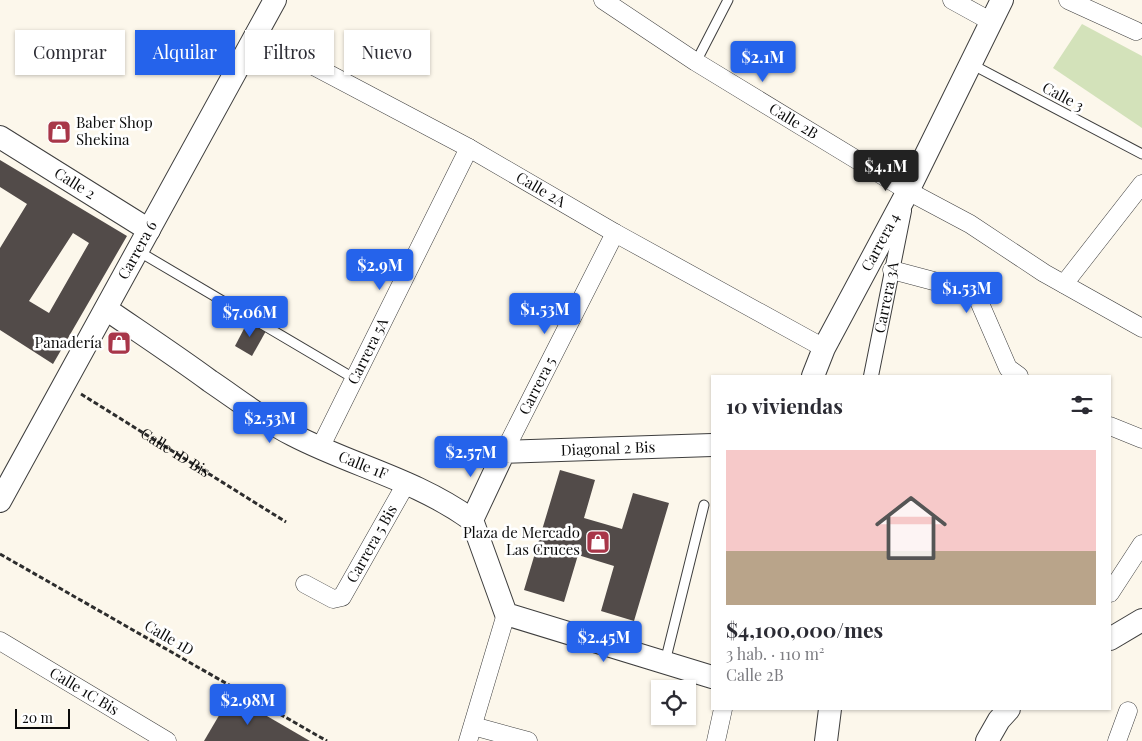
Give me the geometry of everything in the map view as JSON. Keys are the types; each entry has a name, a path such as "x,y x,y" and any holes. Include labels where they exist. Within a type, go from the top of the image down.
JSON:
{"street":[{"name":"Carrera 6","path":"258,30 275,0"},
{"name":"Calle 2B","path":"603,0 696,62 908,191 970,224 1044,273 1142,328"},
{"path":"952,0 992,22"},
{"name":"Carrera 4","path":"813,375 824,348 908,191 1002,0"},
{"path":"1068,0 1136,31"},
{"name":"Carrera 6","path":"0,501 245,53"},
{"name":"Calle 2A","path":"330,75 468,148 615,233 824,348"},
{"name":"Calle 2","path":"0,136 149,230"},
{"name":"Carrera 5A","path":"320,448 468,148"},
{"path":"1064,284 1142,184"},
{"name":"Carrera 3A","path":"870,375 908,191"},
{"name":"Carrera 5","path":"472,520 504,452 615,233"},
{"path":"892,270 975,292 1008,368 1018,375"},
{"name":"Calle 1F","path":"106,310 264,418 292,435 407,482 452,506 472,520"},
{"path":"1111,426 1135,437"},
{"path":"1111,438 1135,437"},
{"name":"Diagonal 2 Bis","path":"504,452 711,445"},
{"name":"Carrera 5 Bis","path":"305,584 333,599 342,597 407,482"},
{"path":"472,520 506,614 470,733 528,741"},
{"path":"1111,592 1142,544"},
{"path":"506,614 711,677"},
{"path":"1111,638 1142,620"},
{"name":"Calle 1C Bis","path":"0,641 167,741"},
{"path":"716,741 723,710"},
{"path":"826,741 830,710"},
{"path":"987,741 999,720 1008,710"},
{"path":"1117,741 1128,711"}],"lane":[{"path":"696,62 728,0"},
{"name":"Calle 3","path":"971,64 1142,154"},
{"path":"138,251 355,379"},
{"path":"665,662 704,506"}],"path":[{"name":"Calle 1D Bis","path":"65,384 286,522"},
{"name":"Calle 1D","path":"0,554 327,741"}],"green space":[{"path":"1082,24 1142,56 1142,128 1053,68"}],"building":[{"path":"0,160 127,236 53,364 0,330 0,248 27,204 0,187","holes":["73,233 89,243 49,313 29,301"]},
{"path":"248,321 266,331 252,356 235,346"},
{"name":"Plaza de Mercado Las Cruces","path":"560,470 595,480 584,518 622,529 633,493 669,503 634,621 601,611 614,566 578,555 564,602 524,590"},
{"path":"231,695 310,741 204,741"}],"place":[{"name":"Baber Shop Shekina","path":"59,132"},
{"name":"Panadería","path":"119,343"},
{"name":"Plaza de Mercado Las Cruces","path":"598,542"}]}
